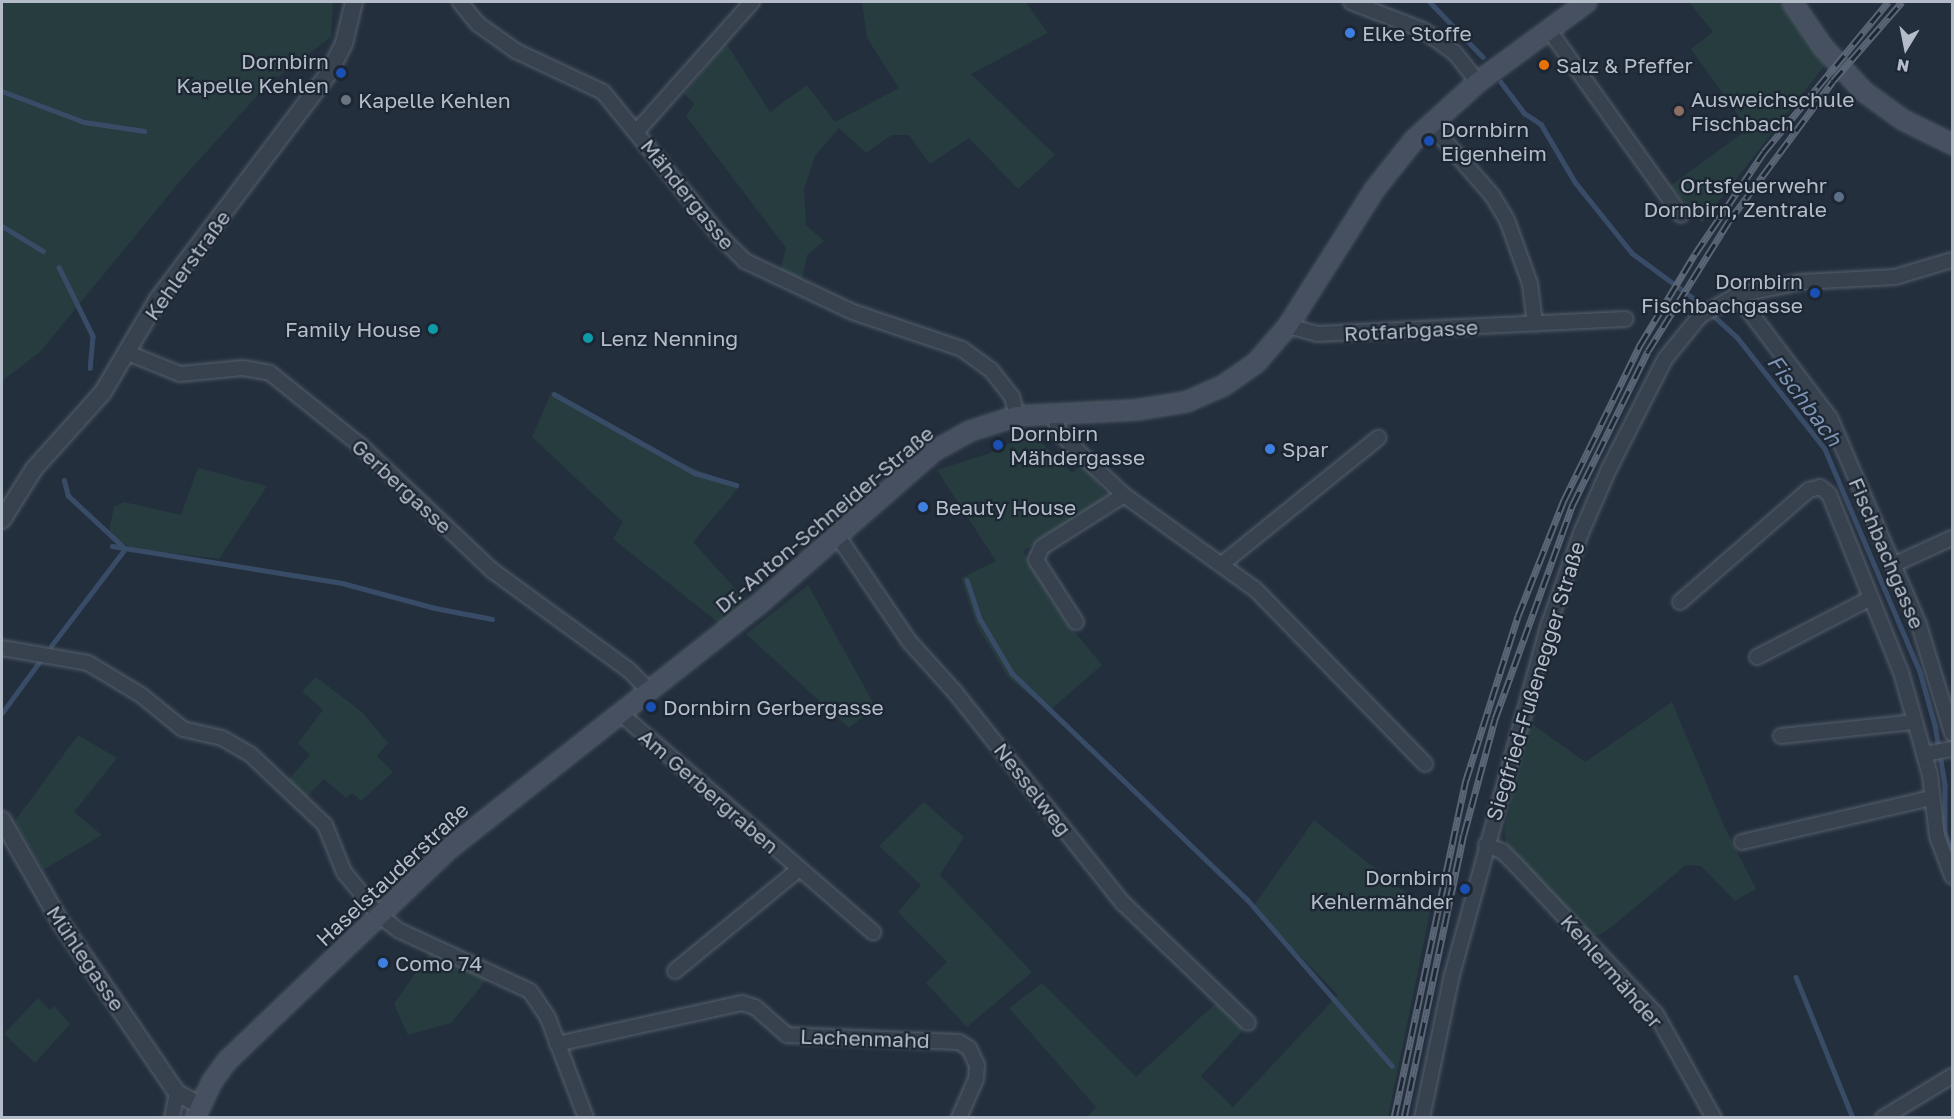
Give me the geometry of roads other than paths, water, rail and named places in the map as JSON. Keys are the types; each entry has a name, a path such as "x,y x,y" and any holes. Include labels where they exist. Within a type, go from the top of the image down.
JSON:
{"main road":[{"name":"Dr.-Anton-Schneider-Straße","path":"649,691 839,538 934,451 970,431 1017,416 1053,412 1136,410 1204,396 1256,363 1288,326 1374,189 1430,124 1478,82 1587,2"},
{"path":"1792,2 1823,47 1863,91 1903,120 1953,144"},
{"name":"Haselstauderstraße","path":"198,1111 228,1060 379,915 469,833 649,691"}],"street":[{"name":"Kehlerstraße","path":"2,520 34,469 81,420 128,353 158,299 329,74 344,43 354,2"},
{"name":"Mähdergasse","path":"460,2 478,24 516,51 603,92 721,237 746,261 853,312 962,349 991,370 1012,397 1017,416"},
{"path":"637,131 752,2"},
{"path":"1351,2 1423,30 1455,53 1478,82"},
{"path":"1549,30 1681,215"},
{"path":"1430,124 1492,195 1507,220 1530,284 1535,324"},
{"name":"Siegfried-Fußenegger Straße","path":"1422,1118 1452,975 1523,708 1581,533 1636,411 1671,350 1700,316 1737,295 1781,285 1895,277 1953,260"},
{"name":"Fischbachgasse","path":"1737,295 1830,418 1934,667 1953,733"},
{"name":"Rotfarbgasse","path":"1288,326 1317,334 1626,319"},
{"name":"Gerbergasse","path":"128,353 180,374 243,368 270,373 360,445 493,571 629,670 649,691"},
{"path":"1053,412 1059,432 1124,495 1222,564 1268,602 1425,764"},
{"path":"1222,564 1378,438"},
{"name":"Fischbachgasse","path":"1680,602 1809,490 1820,487 1828,494 1901,672 1915,722 1929,753 1931,798 1937,836 1953,876"},
{"path":"1076,622 1036,560 1042,547 1124,495"},
{"name":"Nesselweg","path":"839,538 909,642 955,692 1123,903 1248,1023"},
{"path":"1893,565 1953,538"},
{"name":"Fischbachgasse","path":"1756,657 1871,598"},
{"path":"2,648 80,660 141,695 183,729 222,738 250,753 325,825 344,872 379,915 398,930 519,983 541,1003 586,1118"},
{"name":"Am Gerbergraben","path":"620,713 873,932"},
{"path":"1781,736 1915,722"},
{"path":"1929,753 1951,749"},
{"path":"1742,842 1931,798"},
{"name":"Mühlegasse","path":"2,820 62,923 177,1093 198,1111"},
{"name":"Kehlermähder","path":"1486,845 1502,851 1656,1014 1714,1118"},
{"name":"Am Gerbergraben","path":"675,971 799,869"},
{"name":"Lachenmahd","path":"557,1044 742,1003 755,1007 787,1035 959,1042 969,1048 977,1065 976,1079 959,1118"},
{"path":"1883,1118 1953,1076"},
{"path":"172,1118 177,1093"}],"waterway":[{"name":"Fischbach","path":"1430,2 1483,57"},
{"name":"Fischbach","path":"1501,82 1524,113 1541,124 1575,182 1632,253 1696,300 1737,337 1825,449 1920,672 1935,725 1945,784 1945,832 1952,854"},
{"path":"2,91 84,122 144,131"},
{"path":"2,226 43,251"},
{"path":"59,267 93,336 90,368"},
{"path":"554,394 695,473 736,485"},
{"path":"51,646 125,549 68,496 64,481"},
{"path":"112,546 342,583 435,608 492,619"},
{"path":"967,580 980,619 1012,673 1247,899 1392,1066"},
{"path":"2,713 40,661"},
{"path":"1796,977 1853,1118"}],"railway":[{"path":"1394,1118 1466,780 1518,616 1564,500 1640,345 1695,254 1764,152 1888,2"},
{"path":"1404,1118 1464,834 1495,719 1573,504 1648,351 1729,221 1833,81 1902,2"}],"place":[{"name":"Elke Stoffe","path":"1350,33"},
{"name":"Salz & Pfeffer","path":"1544,65"},
{"name":"Dornbirn Kapelle Kehlen","path":"341,73"},
{"name":"Kapelle Kehlen","path":"346,100"},
{"name":"Ausweichschule Fischbach","path":"1679,111"},
{"name":"Dornbirn Eigenheim","path":"1429,141"},
{"name":"Ortsfeuerwehr Dornbirn, Zentrale","path":"1839,197"},
{"name":"Dornbirn Fischbachgasse","path":"1815,293"},
{"name":"Family House","path":"433,329"},
{"name":"Lenz Nenning","path":"588,338"},
{"name":"Dornbirn Mähdergasse","path":"998,445"},
{"name":"Spar","path":"1270,449"},
{"name":"Beauty House","path":"923,507"},
{"name":"Dornbirn Gerbergasse","path":"651,707"},
{"name":"Dornbirn Kehlermähder","path":"1465,889"},
{"name":"Como 74","path":"383,963"}]}
